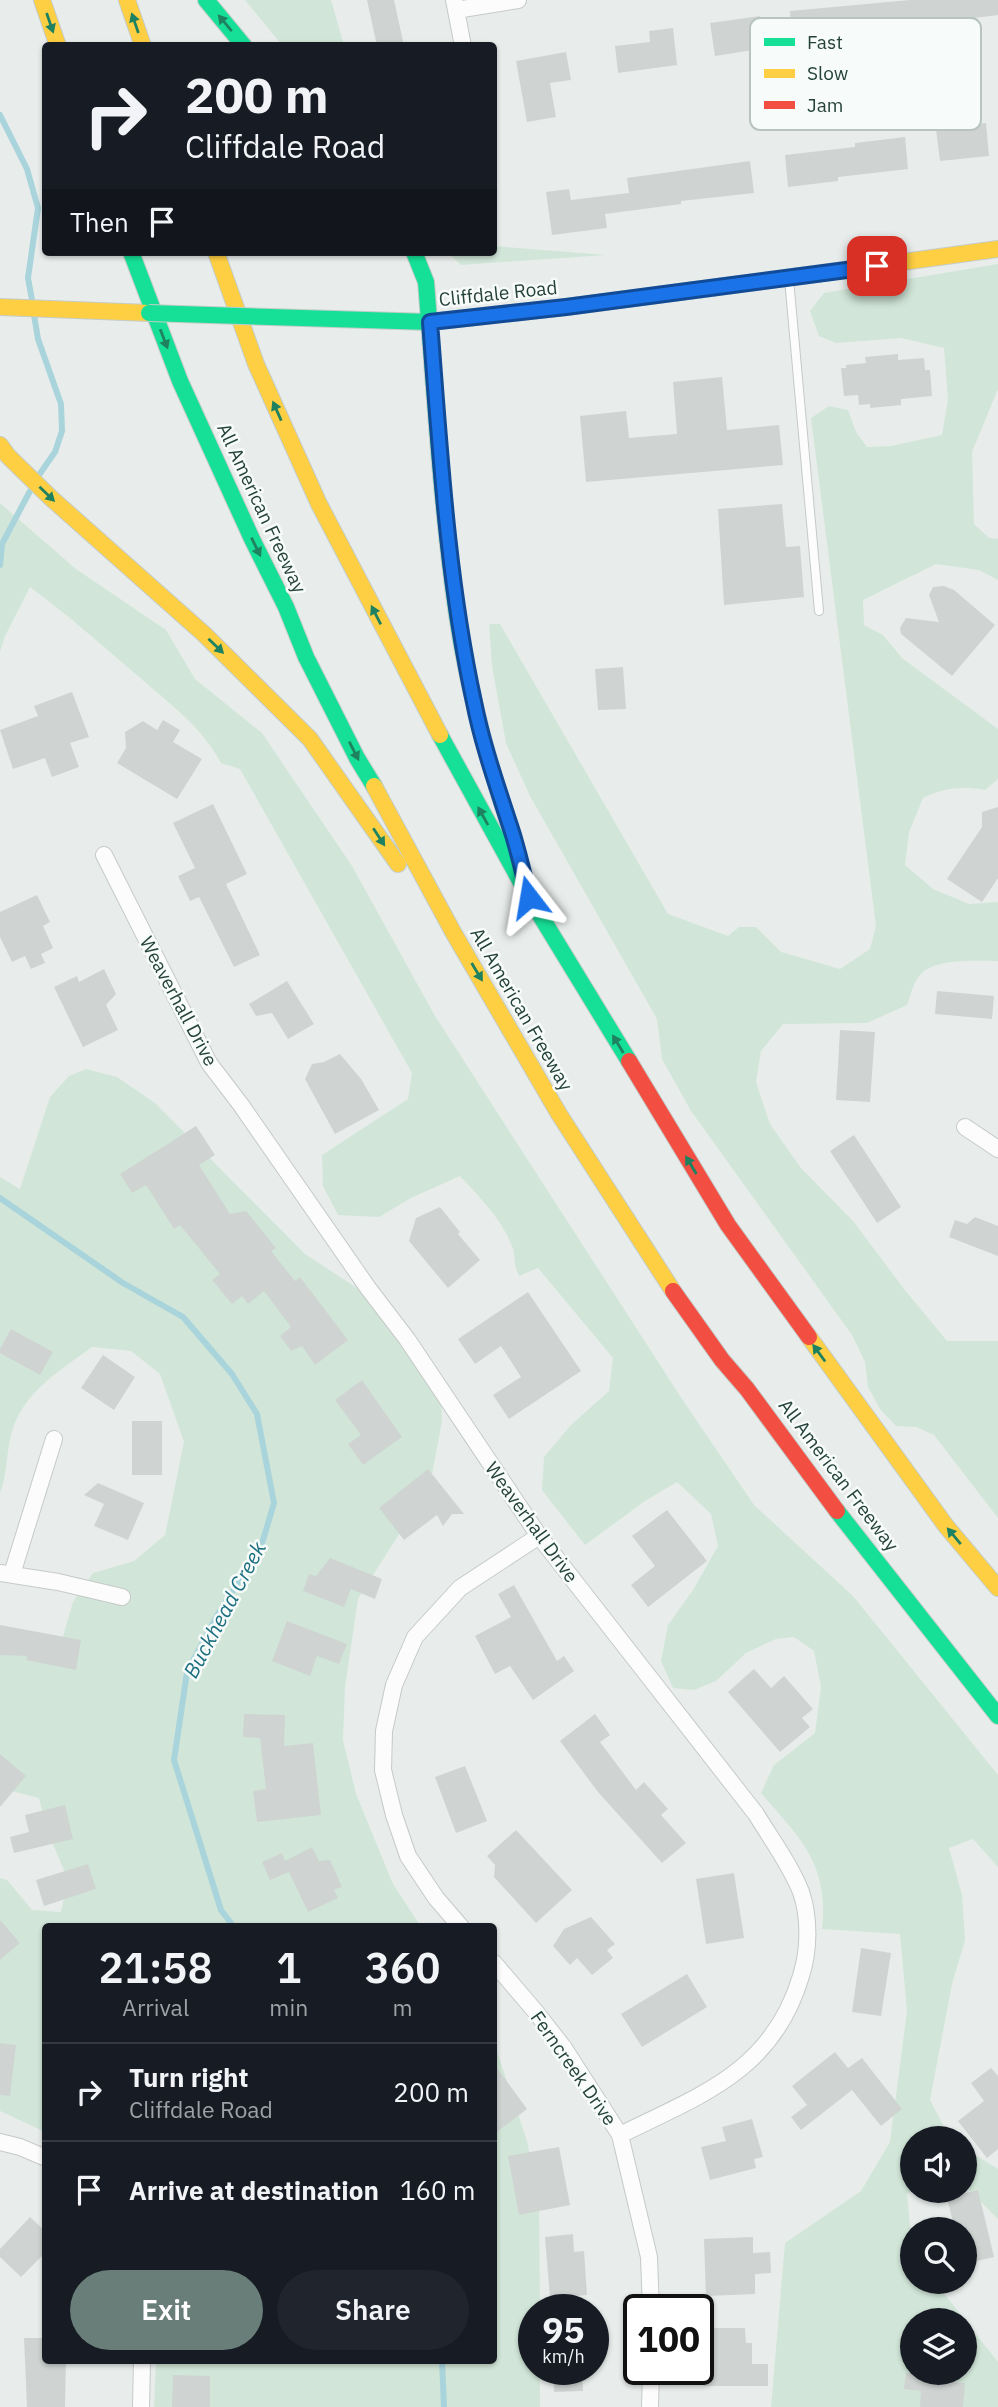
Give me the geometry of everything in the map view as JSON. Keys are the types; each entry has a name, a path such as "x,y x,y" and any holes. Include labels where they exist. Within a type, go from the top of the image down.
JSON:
{"main road":[{"path":"42,0 57,42"},
{"path":"127,0 141,42"},
{"path":"205,0 241,42"},
{"name":"Cliffdale Road","path":"0,307 430,322 566,307 998,249"},
{"name":"All American Freeway","path":"133,256 180,381 286,607 306,657 357,758 380,795 453,932 559,1114 681,1303 722,1360 998,1716"},
{"path":"217,256 256,364 319,504 482,814 529,897 728,1225 946,1526 998,1588"},
{"path":"416,256 426,282 457,615 474,704 489,763 514,837 529,897"},
{"path":"0,445 8,457 51,498 204,634 310,740 407,877 453,932"}],"street":[{"path":"462,42 455,5 518,0"},
{"name":"Weaverhall Drive","path":"104,855 209,1063 368,1289 407,1339 539,1536 755,1814 783,1857 802,1894 807,1935 806,1962 793,2005 774,2037 747,2063 712,2090 620,2135"},
{"path":"965,1126 998,1149"},
{"path":"54,1439 6,1573 122,1597"},
{"path":"458,1923 436,1898 408,1856 383,1770 384,1731 394,1685 415,1637 460,1588 539,1536"},
{"name":"Ferncreek Drive","path":"497,1966 564,2048 620,2135 649,2257 650,2294"},
{"path":"0,2142 42,2156"},
{"path":"141,2407 142,2364"},
{"path":"650,2385 650,2407"}],"lane":[{"path":"789,278 819,611"}],"green space":[{"path":"245,0 331,0 343,42 280,42"},
{"path":"497,246 606,255 461,265 451,256 497,256"},
{"path":"998,264 998,389 972,452 974,524 989,538 998,539 998,580 979,570 936,564 863,600 864,625 883,635 902,658 998,729 998,779 985,790 953,789 923,798 909,832 905,865 933,889 969,904 998,902 998,961 936,965 921,974 907,1005 867,1023 783,1024 761,1051 756,1082 770,1124 801,1168 853,1221 947,1341 998,1341 998,1518 934,1435 916,1427 896,1426 880,1409 868,1387 865,1362 852,1335 691,1111 662,1059 657,1019 530,796 506,743 492,666 489,624 500,624 668,914 728,936 739,927 756,927 781,952 840,969 870,949 876,926 811,418 829,406 848,410 856,432 867,447 891,446 942,435 948,400 944,348 901,338 836,343 819,336 810,311 824,293"},
{"path":"0,503 76,569 166,630 195,679 262,733 352,866 435,1016 682,1399 754,1505 853,1596 998,1775 998,1867 973,1839 949,1848 962,1895 965,1940 952,1984 930,2100 944,2126 900,2126 900,2203 908,2203 909,2217 900,2217 900,2294 944,2294 955,2308 900,2308 900,2385 977,2385 977,2335 998,2362 998,2407 771,2407 785,2243 861,2191 890,2142 907,2011 900,1934 822,1929 821,1887 809,1854 800,1839 761,1793 774,1765 815,1733 821,1687 814,1651 794,1637 776,1639 746,1653 716,1681 694,1690 673,1688 661,1661 668,1625 693,1590 718,1546 711,1514 677,1482 645,1501 585,1545 542,1490 544,1457 571,1425 609,1391 613,1358 538,1268 519,1276 509,1238 490,1210 460,1176 411,1198 379,1217 338,1215 323,1186 322,1155 408,1099 412,1073 240,769 221,763 204,738 184,716 30,587 5,636 0,652"},
{"path":"86,1069 117,1077 155,1103 305,1254 395,1313 441,1394 442,1421 430,1485 358,1599 345,1687 343,1740 356,1794 393,1884 418,1923 42,1923 42,2131 0,2111 0,1878 7,1880 32,1910 61,1912 68,1880 47,1830 39,1798 0,1788 0,1647 58,1653 73,1602 93,1573 134,1561 165,1535 184,1442 160,1374 131,1351 92,1347 46,1382 26,1403 13,1428 0,1493 0,1177 20,1189 50,1097 69,1076"},
{"path":"497,2051 527,2141 539,2203 540,2294 518,2294 518,2385 540,2385 540,2407 154,2407 156,2364 497,2364"},
{"path":"977,2156 998,2169 998,2219 977,2198"}],"building":[{"path":"367,0 394,0 403,42 376,42"},
{"path":"910,0 998,0 998,15 974,18 790,18 790,11"},
{"path":"760,16 760,18 750,18 750,50 715,56 710,23"},
{"path":"673,28 677,65 618,73 615,46 650,42 649,31"},
{"path":"566,52 571,80 550,83 556,117 527,122 516,61"},
{"path":"986,123 989,156 940,161 936,130 981,130 981,124"},
{"path":"905,137 908,169 838,177 838,181 788,187 785,155 855,147 855,143"},
{"path":"750,161 754,193 681,201 681,204 605,214 607,228 552,235 546,192 569,189 571,200 629,193 627,178"},
{"path":"898,354 898,360 924,358 925,370 930,370 932,396 901,399 901,405 870,408 870,404 859,405 858,395 844,396 841,368 866,363 865,357"},
{"path":"722,377 727,430 779,425 783,465 586,482 580,416 626,411 629,438 677,434 673,382"},
{"path":"782,504 786,547 800,546 804,597 724,605 718,509"},
{"path":"944,586 954,590 995,625 952,676 901,634 900,628 906,618 939,622 929,595 933,587"},
{"path":"623,667 626,709 598,710 595,669"},
{"path":"72,692 89,737 70,743 79,767 52,777 45,758 13,769 0,730 38,716 34,706"},
{"path":"163,720 180,730 173,742 202,759 177,799 117,763 126,748 125,732 143,721 157,730"},
{"path":"213,804 247,874 226,884 260,955 234,967 199,897 190,901 178,876 195,868 173,823"},
{"path":"998,807 998,878 982,902 947,879 982,827 982,812"},
{"path":"37,895 50,922 43,926 53,948 41,954 45,963 31,969 25,956 12,962 0,937 0,912"},
{"path":"104,969 116,994 106,1005 118,1030 83,1047 54,987 77,976 79,982"},
{"path":"287,981 314,1024 288,1039 272,1013 256,1016 249,1004"},
{"path":"937,991 994,996 992,1019 935,1014"},
{"path":"840,1030 875,1032 870,1102 836,1100"},
{"path":"340,1054 361,1079 379,1110 335,1134 305,1079 312,1064 324,1062"},
{"path":"196,1126 215,1155 199,1165 230,1214 246,1211 276,1248 271,1251 295,1281 300,1277 348,1340 315,1365 302,1346 291,1351 280,1336 291,1327 264,1291 248,1304 242,1296 232,1304 212,1280 220,1274 180,1225 174,1229 146,1185 132,1193 120,1174"},
{"path":"854,1135 901,1207 877,1223 830,1151"},
{"path":"440,1207 480,1260 448,1288 409,1241 416,1218"},
{"path":"975,1217 998,1226 998,1256 949,1237 955,1220 967,1224"},
{"path":"528,1292 581,1371 509,1419 493,1395 521,1377 501,1346 475,1364 458,1339"},
{"path":"11,1329 53,1352 40,1375 0,1353"},
{"path":"103,1355 135,1377 114,1410 81,1388"},
{"path":"362,1380 402,1437 363,1465 348,1444 361,1435 335,1400"},
{"path":"132,1421 162,1421 162,1475 132,1475"},
{"path":"428,1469 464,1514 452,1514 443,1526 437,1515 404,1540 379,1508"},
{"path":"98,1483 144,1503 128,1540 94,1526 104,1504 84,1495"},
{"path":"667,1510 707,1561 648,1607 631,1585 655,1566 632,1536"},
{"path":"330,1558 382,1579 375,1599 351,1589 344,1607 303,1591 309,1574 316,1576"},
{"path":"514,1585 557,1661 564,1656 574,1671 533,1700 510,1666 495,1674 475,1636 511,1617 498,1594"},
{"path":"287,1621 347,1644 339,1664 317,1656 310,1676 272,1661"},
{"path":"0,1625 81,1640 76,1670 26,1660 27,1656 0,1655"},
{"path":"754,1669 771,1688 784,1676 813,1709 802,1718 810,1727 780,1752 728,1692"},
{"path":"244,1714 285,1715 284,1746 313,1743 321,1815 257,1822 253,1791 266,1789 260,1738 243,1737"},
{"path":"595,1714 610,1735 600,1742 636,1790 644,1782 668,1809 661,1815 686,1843 662,1863 598,1792 560,1741"},
{"path":"0,1754 26,1776 0,1807"},
{"path":"465,1766 487,1821 456,1833 435,1777"},
{"path":"65,1805 73,1839 14,1853 10,1837 29,1832 25,1815"},
{"path":"516,1830 572,1890 536,1923 494,1877 495,1865 487,1856"},
{"path":"312,1847 319,1861 330,1860 342,1887 334,1890 338,1898 308,1912 289,1872 270,1880 262,1862 282,1853 285,1861"},
{"path":"88,1864 96,1889 44,1906 36,1880"},
{"path":"734,1873 744,1938 706,1944 696,1879"},
{"path":"591,1917 615,1944 607,1950 613,1958 592,1975 577,1958 570,1965 553,1946 564,1929"},
{"path":"0,1920 20,1943 0,1960"},
{"path":"861,1948 891,1953 881,2016 852,2012"},
{"path":"687,1974 707,2007 642,2047 621,2014"},
{"path":"0,2043 16,2045 10,2096 0,2095"},
{"path":"835,2052 848,2068 862,2058 902,2109 881,2126 852,2090 801,2130 791,2117 807,2105 792,2086"},
{"path":"497,2068 527,2109 497,2132"},
{"path":"991,2068 998,2076 998,2149 987,2158 977,2145 977,2126 962,2126 958,2121 984,2101 971,2083"},
{"path":"752,2119 763,2157 754,2159 756,2168 710,2180 701,2147 726,2141 722,2127"},
{"path":"559,2147 570,2205 519,2215 508,2156"},
{"path":"977,2190 994,2257 977,2261 977,2217 952,2217 948,2203 977,2203"},
{"path":"30,2217 42,2228 42,2256 21,2277 0,2257 0,2249"},
{"path":"573,2234 574,2252 584,2251 587,2294 550,2294 545,2237"},
{"path":"753,2237 753,2253 770,2252 771,2273 755,2274 755,2294 706,2294 704,2239"},
{"path":"714,2328 745,2328 746,2343 752,2343 752,2364 768,2364 768,2386 704,2386 714,2385"},
{"path":"24,2338 42,2338 42,2364 66,2364 65,2407 27,2407"},
{"path":"173,2375 210,2376 210,2407 172,2407"},
{"path":"554,2385 583,2385 583,2391 554,2392"},
{"path":"904,2385 965,2385 963,2407 920,2407 921,2391 904,2389"}],"waterway":[{"name":"Buckhead Creek","path":"0,115 27,169 38,208 28,278 32,300"},
{"name":"Buckhead Creek","path":"34,315 38,339 61,404 62,431 55,452 39,475"},
{"name":"Buckhead Creek","path":"0,565 2,544 30,491"},
{"name":"Buckhead Creek","path":"0,1198 123,1283 183,1317 232,1374 257,1414 274,1503 261,1547 218,1614 187,1672 174,1760 221,1910 231,1923"},
{"name":"Buckhead Creek","path":"442,2364 444,2407"}],"traffic: fast":[{"path":"206,0 241,42"},
{"path":"133,256 180,381 286,607 306,657 374,786"},
{"path":"416,256 426,282 451,574 462,646 483,737 519,856"},
{"path":"334,319 430,322 793,277"},
{"path":"149,313 334,319"},
{"path":"440,735 529,897 629,1061"},
{"path":"837,1511 998,1716"}],"traffic: slow":[{"path":"42,0 57,42"},
{"path":"127,0 142,42"},
{"path":"793,277 998,249"},
{"path":"217,256 256,364 319,504 440,735"},
{"path":"0,307 149,313"},
{"path":"0,445 51,498 204,634 310,739 398,864"},
{"path":"374,786 453,932 559,1114 673,1291"},
{"path":"809,1337 946,1526 998,1588"}],"traffic: jam":[{"path":"629,1061 728,1225 809,1337"},
{"path":"673,1291 837,1511"}],"route":[{"path":"529,897 514,837 489,763 474,704 457,615 430,322 877,266"}]}
